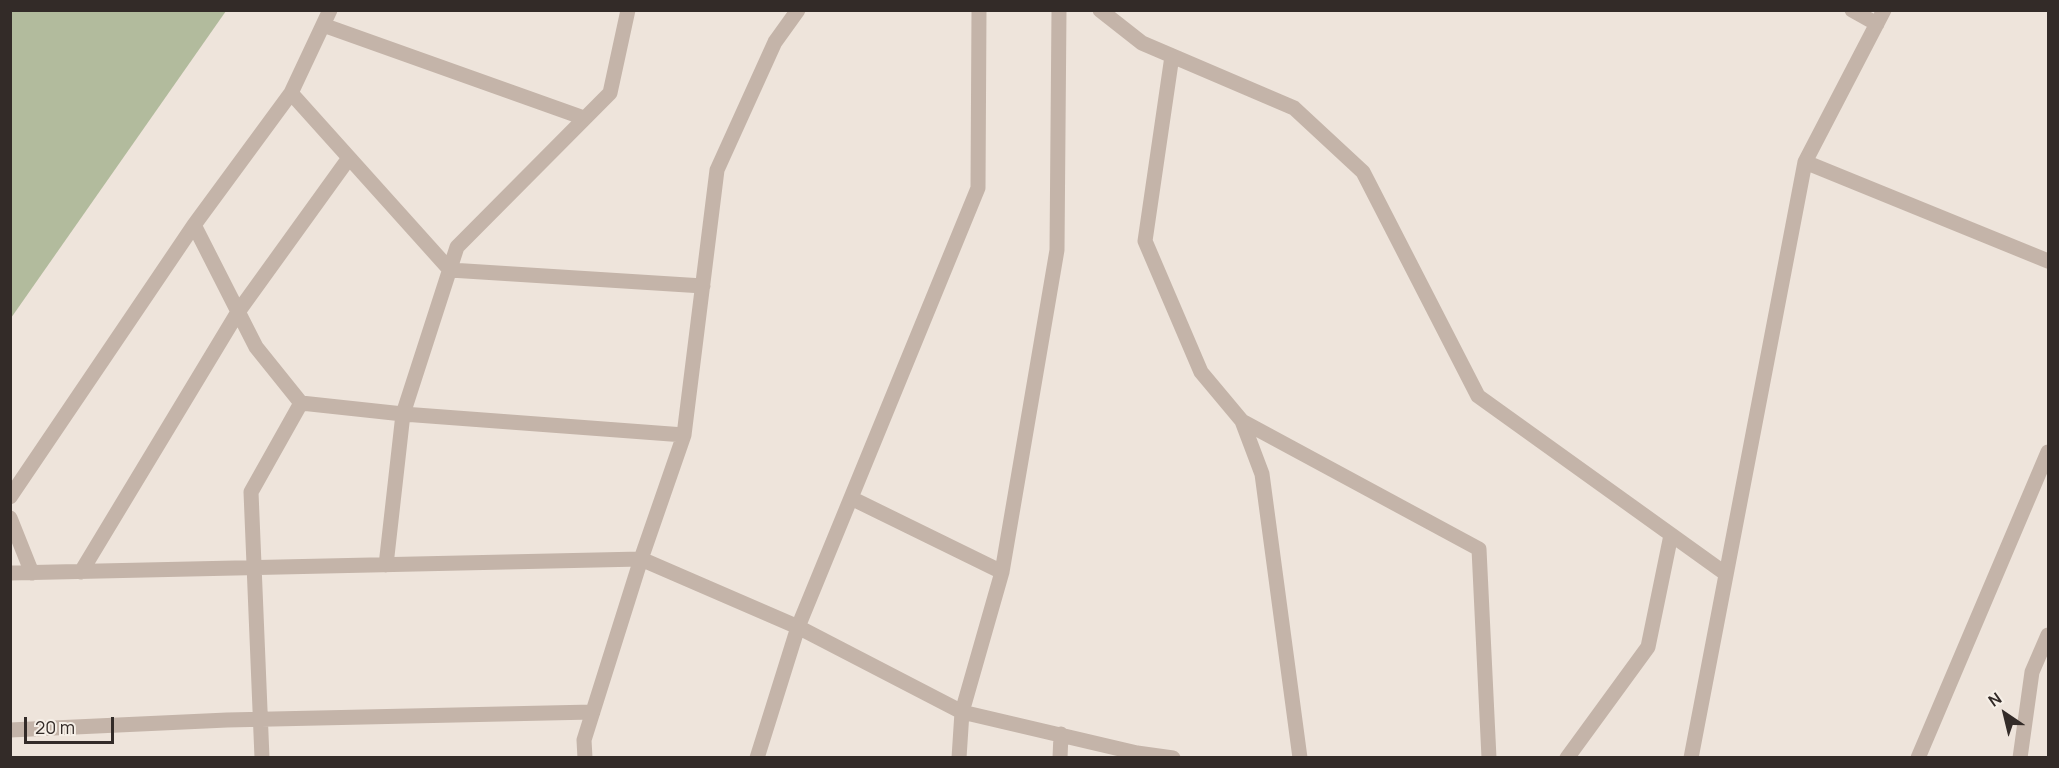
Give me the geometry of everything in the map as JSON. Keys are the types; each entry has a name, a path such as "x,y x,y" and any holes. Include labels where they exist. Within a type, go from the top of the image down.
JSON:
{"street":[{"path":"10,497 194,225 291,93 330,10"},
{"path":"386,565 403,414 457,247 610,93 628,10"},
{"path":"585,758 584,740 641,559 684,435 717,170 775,42 798,10"},
{"path":"757,758 798,627 978,188 979,10"},
{"path":"959,758 962,712 1002,572 1057,250 1059,10"},
{"path":"1100,10 1143,43 1294,108 1362,172 1478,396 1726,574"},
{"path":"1691,758 1804,162 1880,17 1852,10"},
{"path":"323,25 584,118"},
{"path":"1172,56 1145,241 1201,372 1242,421 1262,474 1300,758"},
{"path":"291,93 450,270 703,286"},
{"path":"81,572 238,312 349,158"},
{"path":"1804,162 2049,261"},
{"path":"194,225 256,347 301,403 403,414 684,435"},
{"path":"262,758 251,492 301,403"},
{"path":"1242,421 1479,549 1489,758"},
{"path":"1918,758 2049,452"},
{"path":"851,498 1002,572"},
{"path":"10,518 32,573"},
{"path":"1567,758 1648,647 1671,535"},
{"path":"10,573 641,559 798,627 962,712 1061,734 1137,755 1173,758"},
{"path":"2020,758 2032,672 2049,635"},
{"path":"10,730 260,719 593,712"},
{"path":"1060,758 1061,734"}],"green space":[{"path":"10,11 226,11 11,318"}]}
